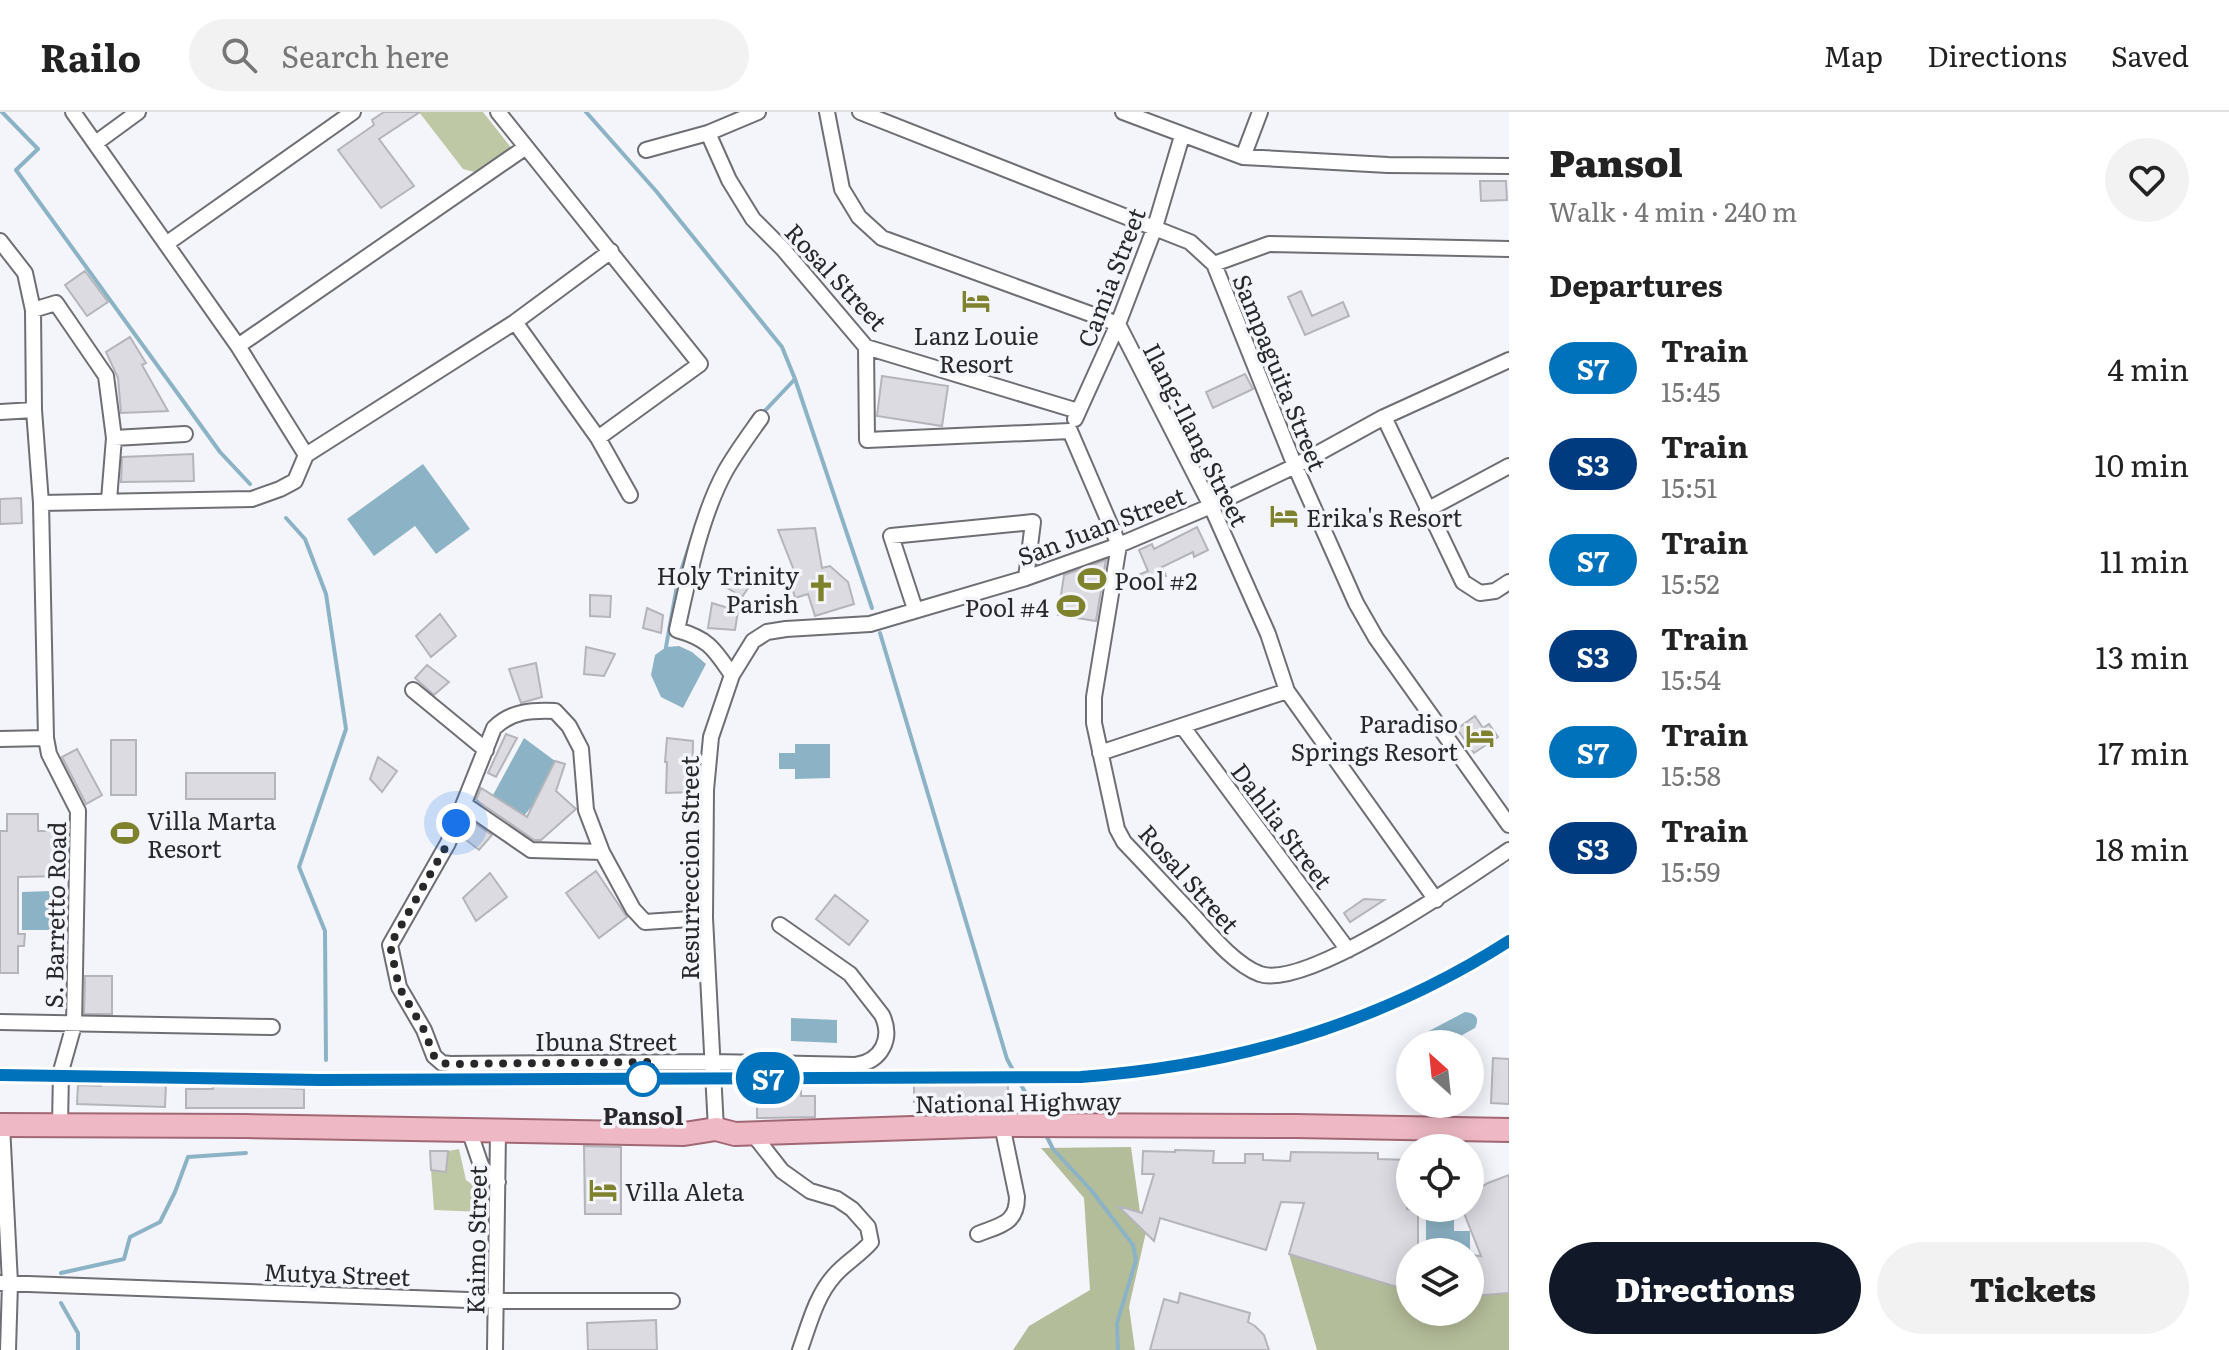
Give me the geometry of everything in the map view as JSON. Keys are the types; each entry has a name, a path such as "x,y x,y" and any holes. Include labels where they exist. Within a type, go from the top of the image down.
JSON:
{"main road":[{"name":"National Highway","path":"1,1125 684,1134 716,1129 735,1134 753,1134 1012,1125 1509,1130"}],"street":[{"path":"73,112 238,346 306,455"},
{"path":"97,142 138,112"},
{"path":"166,244 353,112"},
{"path":"498,112 700,364 598,438"},
{"path":"646,150 708,133 758,112"},
{"name":"Ilang-Ilang Street","path":"827,112 842,189 859,217 882,238 1118,324 1211,506 1268,634 1287,691 1436,900"},
{"name":"Sampaguita Street","path":"860,112 1190,242 1214,264 1295,466 1356,603 1376,638 1509,825"},
{"path":"1123,112 1243,157 1388,165 1509,166"},
{"path":"1243,157 1260,112"},
{"name":"Rosal Street","path":"708,133 729,180 753,219 783,249 866,347 1078,411"},
{"name":"Camia Street","path":"1070,431 1118,324 1155,227 1182,136"},
{"path":"238,346 526,147"},
{"name":"S. Barretto Road","path":"0,241 25,273 33,310 46,738 49,754 78,811 74,1025 61,1071 60,1126"},
{"path":"1214,264 1269,244 1509,249"},
{"path":"41,503 252,499 280,489 295,481 306,455 515,322 611,251"},
{"path":"33,310 56,303 106,376 114,438 109,500"},
{"path":"515,322 598,438 630,495"},
{"path":"866,347 867,440 1070,431 1119,545"},
{"name":"San Juan Street","path":"870,624 1026,578 1119,545 1211,506 1295,466 1384,417 1509,360"},
{"path":"0,412 34,410"},
{"path":"1384,417 1463,582 1480,593 1495,591 1509,582"},
{"path":"732,675 713,646 693,634 677,630 687,580 713,497 725,472 761,418"},
{"path":"114,438 185,434"},
{"path":"1427,510 1509,466"},
{"path":"915,609 891,536 1033,522 1026,578"},
{"name":"Rosal Street","path":"1119,545 1094,697 1094,723 1117,829 1124,842 1229,954 1259,973 1277,976 1348,950 1436,900 1509,850"},
{"name":"Resurreccion Street","path":"716,1129 705,918 706,790 711,737 732,675 753,641 767,632 786,629 870,624"},
{"path":"413,690 486,750"},
{"path":"1100,753 1287,691"},
{"name":"Ibuna Street","path":"602,852 586,810 581,749 569,726 555,711 537,710 518,713 494,728 448,843 390,945 399,987 424,1030 434,1056 442,1063 856,1065 870,1061 884,1046 887,1038 885,1022 850,974 780,925"},
{"name":"Dahlia Street","path":"1182,726 1348,950"},
{"path":"0,739 46,738"},
{"path":"464,804 531,850 602,852 633,909 645,922 705,918"},
{"path":"0,1022 272,1027"},
{"path":"1,1125 8,1350"},
{"path":"978,1234 1011,1219 1017,1209 1012,1125"},
{"path":"469,1130 482,1168 498,1182"},
{"name":"Kaimo Street","path":"495,1350 498,1131"},
{"path":"753,1134 782,1171 810,1191 837,1199 852,1209 868,1227 871,1242 834,1276 814,1308 800,1350"},
{"name":"Mutya Street","path":"5,1283 496,1301 672,1301"}],"green space":[{"path":"419,112 483,112 513,150 478,173 463,169"},
{"path":"1131,1147 1140,1212 1119,1207 1146,1232 1129,1307 1135,1350 1013,1350 1029,1326 1090,1290 1084,1198 1041,1148"},
{"path":"459,1149 466,1180 481,1191 481,1212 434,1210 431,1170 446,1171 448,1151"},
{"path":"1289,1254 1396,1287 1396,1326 1484,1326 1484,1295 1509,1293 1509,1350 1317,1350"}],"water":[{"path":"423,464 470,529 436,554 415,526 374,556 347,519"},
{"path":"679,646 706,664 683,708 661,697 651,675 655,655 666,647"},
{"path":"524,738 555,761 524,816 493,795"},
{"path":"795,744 830,744 830,778 795,779 795,769 779,769 779,753 795,753"},
{"path":"50,891 50,930 22,930 22,892"},
{"path":"1465,1012 1476,1017 1477,1021 1471,1030 1431,1030"},
{"path":"791,1018 837,1020 837,1043 791,1041"},
{"path":"1426,1222 1454,1222 1454,1231 1470,1231 1470,1238 1426,1238"}],"building":[{"path":"384,112 420,112 379,139 414,186 381,208 338,150 374,125 372,120"},
{"path":"1480,181 1506,181 1507,200 1481,201"},
{"path":"85,271 108,302 87,316 65,285"},
{"path":"1301,291 1312,316 1343,302 1349,316 1305,335 1288,297"},
{"path":"130,337 168,411 121,413 118,378 106,352"},
{"path":"1245,374 1253,389 1213,408 1206,392"},
{"path":"882,376 948,386 942,426 877,416"},
{"path":"193,454 194,481 121,482 122,457"},
{"path":"21,498 22,523 0,524 0,499"},
{"path":"1197,527 1208,550 1194,557 1193,552 1162,567 1166,576 1133,590 1128,579 1148,571 1139,550 1152,544 1154,549"},
{"path":"815,528 822,568 830,566 848,582 854,604 815,616 808,594 795,598 789,575 795,573 778,530"},
{"path":"1106,560 1096,621 1058,615 1064,575"},
{"path":"729,567 753,581 742,597 721,584"},
{"path":"590,595 611,596 610,617 590,616"},
{"path":"712,603 738,611 735,630 708,628"},
{"path":"647,608 663,615 661,633 643,628"},
{"path":"440,614 456,636 431,657 416,636"},
{"path":"586,647 615,654 604,676 584,674"},
{"path":"536,663 542,697 521,703 509,669"},
{"path":"427,665 449,682 434,695 415,678"},
{"name":"Paradiso Springs Resort","path":"1475,716 1483,728 1489,724 1498,737 1474,753 1457,729"},
{"path":"506,734 517,738 496,777 488,773"},
{"path":"667,738 693,741 692,792 666,793"},
{"path":"111,740 136,740 136,795 111,795"},
{"path":"77,749 102,795 86,804 62,757"},
{"path":"378,757 397,771 382,792 370,779"},
{"path":"555,761 565,764 556,791 576,809 541,840 534,840 476,800 481,788 527,817"},
{"path":"186,773 275,773 275,799 186,799"},
{"path":"7,814 38,814 38,831 67,831 67,845 62,845 63,876 18,877 18,934 25,934 24,946 18,946 18,973 0,973 0,831 7,831"},
{"path":"468,819 492,835 479,850 461,836"},
{"path":"596,871 627,917 599,938 566,893"},
{"path":"490,873 507,897 476,921 463,898"},
{"path":"835,895 868,921 849,945 816,919"},
{"path":"1364,899 1384,900 1350,922 1344,913"},
{"path":"85,976 112,976 112,1014 84,1014"},
{"path":"1493,1058 1509,1059 1509,1104 1491,1103"},
{"path":"983,1078 983,1083 1008,1083 1008,1111 964,1110 964,1100 914,1102 914,1079"},
{"path":"101,1082 166,1084 165,1107 77,1104 78,1085 101,1086"},
{"path":"213,1084 304,1089 304,1108 186,1108 186,1089 213,1089"},
{"path":"757,1084 801,1084 801,1096 815,1096 815,1117 757,1118"},
{"name":"Villa Aleta","path":"584,1146 621,1147 621,1214 585,1214"},
{"path":"430,1151 448,1151 446,1172 431,1170"},
{"path":"1143,1151 1214,1151 1213,1163 1245,1163 1245,1154 1263,1154 1263,1160 1290,1161 1291,1152 1378,1153 1378,1159 1396,1160 1396,1222 1418,1222 1418,1238 1396,1238 1396,1287 1289,1254 1304,1203 1281,1202 1266,1250 1160,1218 1154,1241 1118,1206 1142,1213 1154,1174 1142,1174"},
{"path":"1509,1175 1509,1293 1484,1295 1484,1238 1474,1238 1468,1222 1484,1222 1484,1185"},
{"path":"1180,1293 1250,1313 1248,1322 1264,1335 1269,1350 1150,1350 1164,1299 1178,1303"},
{"path":"656,1320 657,1350 588,1350 587,1323"}],"waterway":[{"path":"2,112 38,149 16,170 220,452 250,484"},
{"path":"586,112 656,191 782,347 872,608"},
{"path":"761,415 795,379"},
{"path":"724,461 736,442"},
{"path":"286,518 305,539 326,594 346,729 299,867 325,931 326,1060"},
{"path":"666,647 678,580 693,535"},
{"path":"880,633 1007,1059 1038,1116"},
{"path":"1046,1135 1053,1149 1091,1190 1133,1245 1136,1260 1117,1323 1118,1350"},
{"path":"61,1273 124,1259 130,1237 160,1222 188,1157 246,1153"},
{"path":"61,1303 78,1333 78,1350"}],"railway":[{"path":"0,1075 321,1080 1081,1077 1138,1072 1249,1052 1304,1037 1409,996 1460,971 1509,941"}],"train":[{"name":"S7","path":"0,1075 468,1080 1081,1077 1121,1074 1221,1059 1318,1033 1428,987 1509,941"}],"place":[{"name":"Lanz Louie Resort","path":"976,301"},
{"name":"Erika's Resort","path":"1284,516"},
{"name":"Pool #2","path":"1092,579"},
{"name":"Holy Trinity Parish","path":"821,588"},
{"name":"Pool #4","path":"1071,606"},
{"name":"Paradiso Springs Resort","path":"1480,736"},
{"name":"Villa Marta Resort","path":"125,833"},
{"name":"Pansol","path":"643,1079"},
{"name":"Villa Aleta","path":"603,1190"}],"route":[{"path":"456,823 448,843 390,945 399,987 424,1030 434,1056 442,1063 450,1064 655,1062 643,1079"}]}
